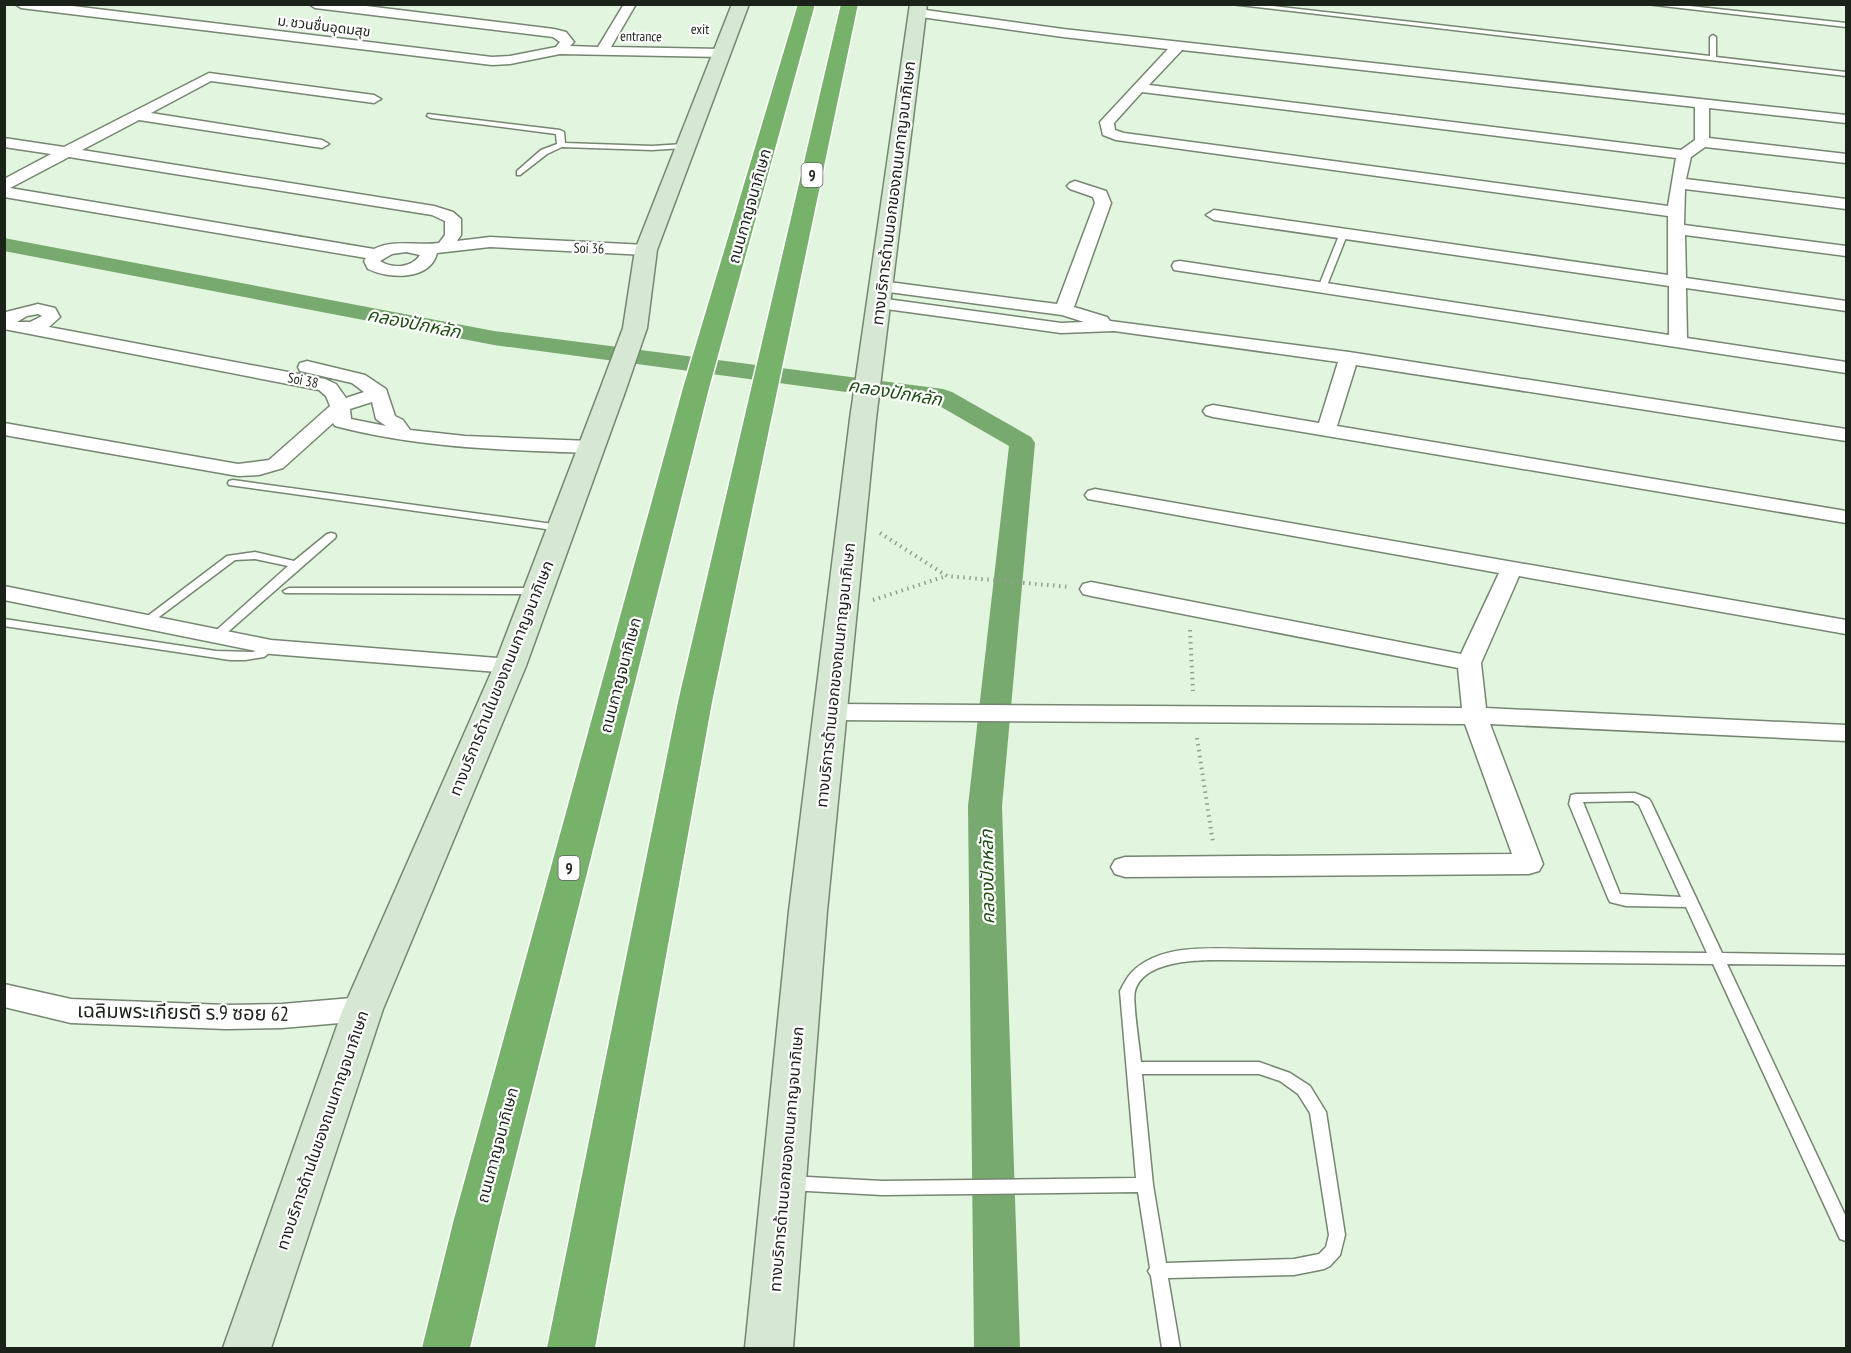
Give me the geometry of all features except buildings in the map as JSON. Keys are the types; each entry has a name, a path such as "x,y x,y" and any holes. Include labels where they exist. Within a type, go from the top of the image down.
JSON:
{"highway":[{"name":"ถนนกาญจนาภิเษก","path":"446,1348 477,1219 696,388 807,4"},
{"name":"9","path":"570,1348 695,702 850,4"}],"main road":[{"name":"ทางบริการด้านในของถนนกาญจนาภิเษก","path":"247,1348 363,1010 510,666 612,392 635,328 646,249 684,146 741,4"},
{"name":"ทางบริการด้านนอกของถนนกาญจนาภิเษก","path":"769,1348 808,911 854,515 863,418 923,21"}],"street":[{"name":"ม. ชวนชื่นอุดมสุข","path":"21,4 492,61 510,60 564,46"},
{"path":"315,4 554,33 561,35 564,46"},
{"path":"604,47 630,4"},
{"path":"923,21 1019,34 1063,33"},
{"path":"923,21 1026,26 1063,33 1846,119"},
{"path":"1179,45 1107,122 1108,132 1132,139 1676,212"},
{"name":"entrance","path":"564,46 723,48"},
{"path":"4,185 209,77 374,99"},
{"path":"1140,87 1684,155"},
{"path":"1702,103 1702,142"},
{"path":"136,115 322,144"},
{"path":"4,142 434,211 453,219 453,235 446,246"},
{"path":"1678,342 1676,212 1678,183 1684,155 1702,142 1846,159"},
{"path":"1678,183 1846,204"},
{"path":"1064,309 1103,203 1100,194 1075,186"},
{"path":"4,192 375,260 386,270 405,270 423,264 426,255 446,246 490,242 532,246"},
{"path":"4,203 324,259 375,260"},
{"path":"1214,215 1846,306"},
{"path":"1678,229 1846,251"},
{"path":"207,239 221,230"},
{"path":"426,255 471,256 532,246"},
{"name":"Soi 36","path":"532,246 646,249"},
{"path":"1180,266 1846,368"},
{"path":"880,295 1011,312 1061,328 1114,326 1348,358 1846,435"},
{"path":"1011,312 1064,309 1114,326"},
{"path":"14,320 38,325 51,317 249,354 333,380 358,379 379,393 386,418 396,424 404,436"},
{"name":"Soi 38","path":"14,320 333,380 334,391 341,406 342,422 378,432 404,436 590,447"},
{"path":"1326,430 1348,358"},
{"path":"4,429 238,470 259,469 276,464 341,406 379,393"},
{"path":"1214,411 1846,517"},
{"path":"1095,495 1846,627"},
{"path":"1125,867 1529,864 1475,716 1469,663 1512,568"},
{"path":"1091,589 1469,663"},
{"path":"4,593 271,647 510,666"},
{"path":"832,712 1475,716 1846,733"},
{"name":"เฉลิมพระเกียรติ ร.9 ซอย 62","path":"4,995 71,1011 226,1017 282,1016 363,1010"}],"lane":[{"path":"1234,4 1846,74"},
{"path":"1649,4 1846,25"},
{"path":"1713,36 1713,58"},
{"path":"431,116 560,132 561,145"},
{"path":"520,172 544,152 561,145 652,148 684,146"},
{"path":"1322,288 1343,235"},
{"path":"233,483 560,528"},
{"path":"218,635 331,536"},
{"path":"147,621 231,558 242,554 258,555 296,565"},
{"path":"289,591 537,591"},
{"path":"4,622 216,655 260,654 271,647"},
{"path":"1690,903 1626,901 1615,897 1576,804 1576,798 1635,797 1642,799 1846,1234"},
{"path":"1171,1348 1145,1185 1127,991 1132,978 1141,969 1155,962 1173,958 1253,954 1846,960"},
{"path":"1134,1068 1259,1068 1285,1077 1304,1090 1318,1112 1337,1235 1334,1250 1324,1261 1294,1267 1157,1271"},
{"path":"785,1183 882,1188 1145,1185"}],"path":[{"path":"854,515 947,576"},
{"path":"842,610 947,576 1091,589"},
{"path":"1190,608 1194,714 1216,867"}],"waterway":[{"name":"คลองปักหลัก","path":"4,244 494,338 943,397 1022,443 985,806 997,1348"}]}
